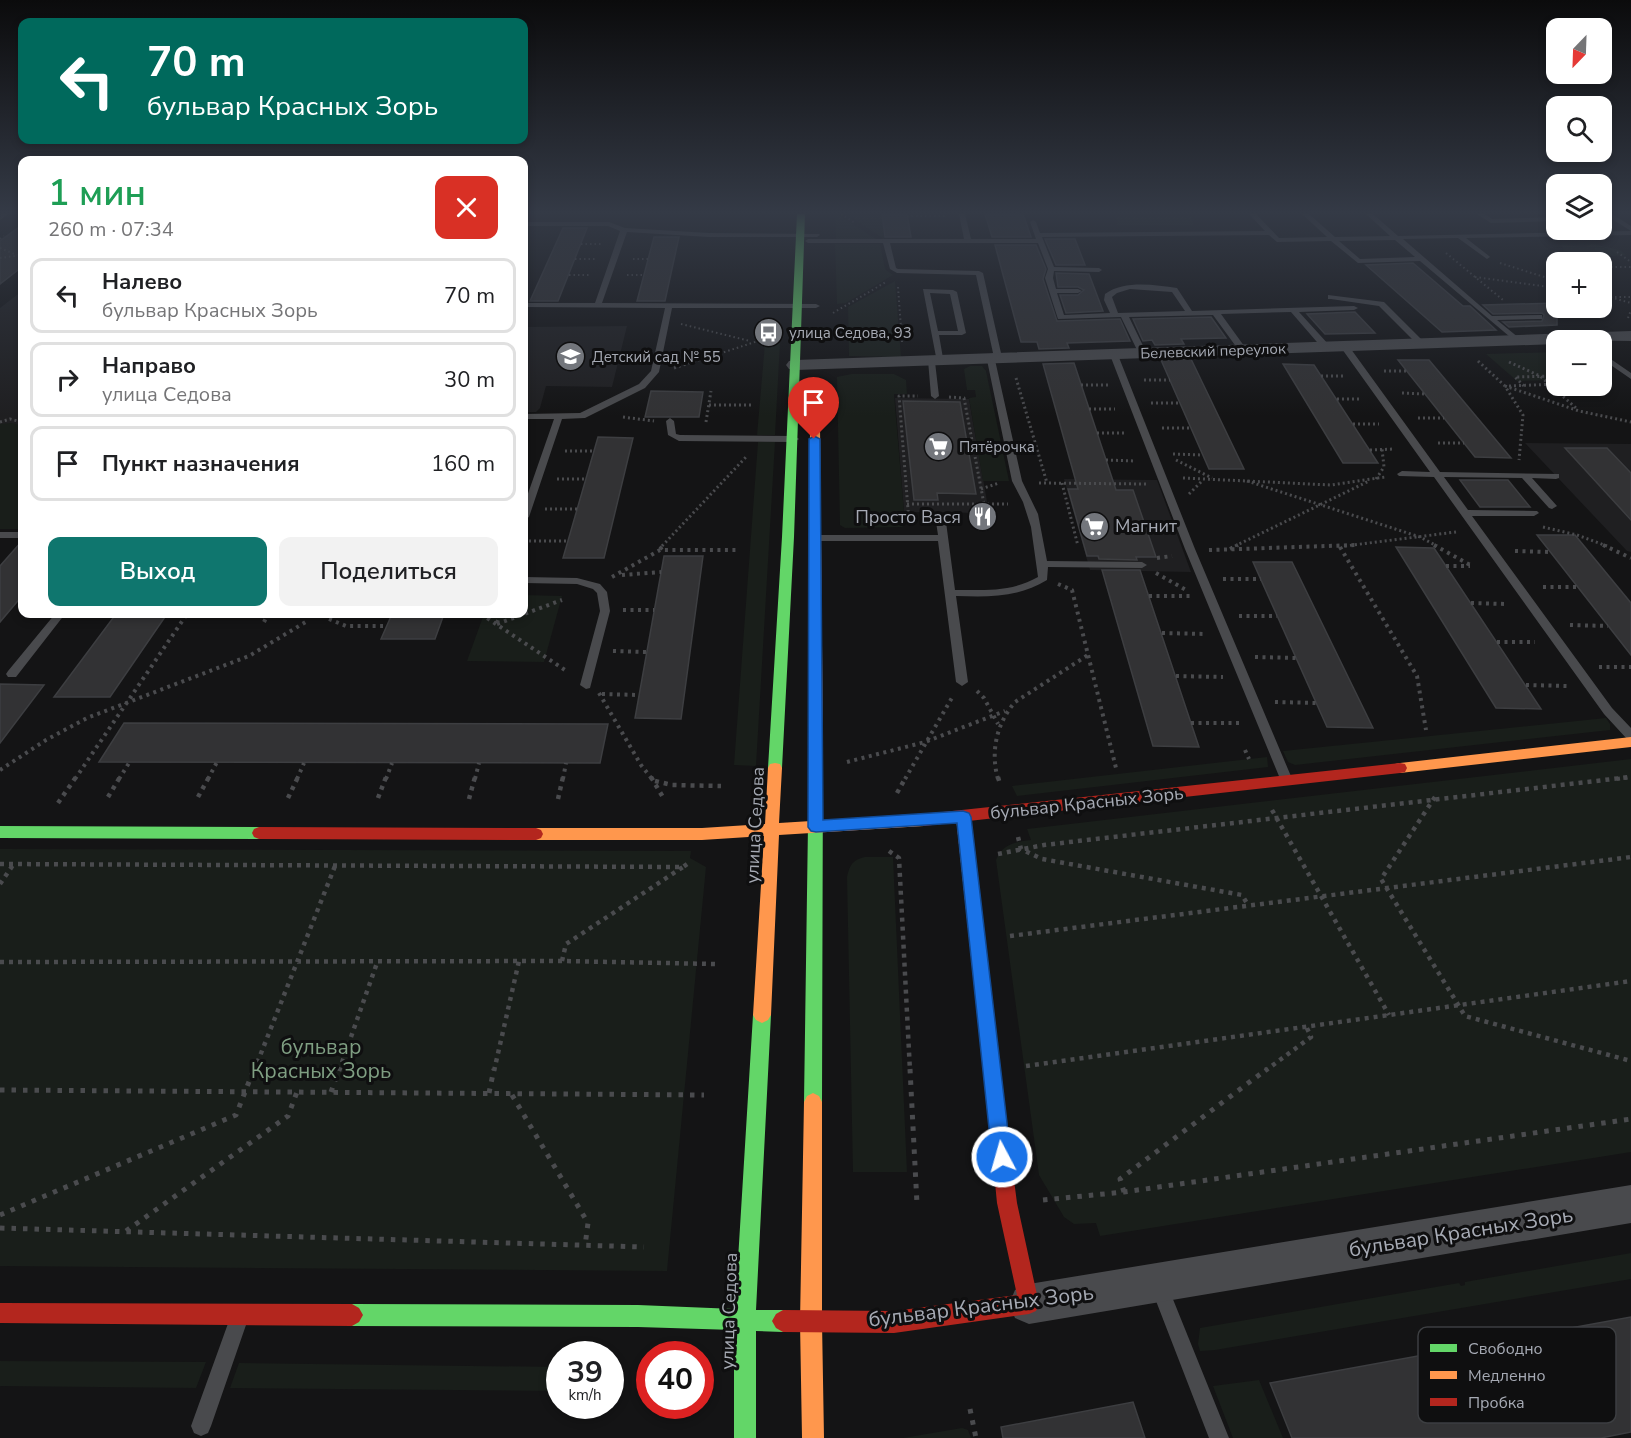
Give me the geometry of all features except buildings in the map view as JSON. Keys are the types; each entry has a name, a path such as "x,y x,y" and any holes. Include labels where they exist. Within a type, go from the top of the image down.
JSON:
{"main road":[{"name":"улица Седова","path":"798,281 792,439 801,537 816,827 811,1322 813,1438"},
{"path":"815,370 816,346"},
{"name":"улица Седова","path":"745,1438 745,1321 772,830 801,537 814,439 815,407"},
{"name":"бульвар Красных Зорь","path":"0,832 702,834 963,817 1631,742"},
{"path":"963,817 1007,1203 1029,1304"},
{"name":"бульвар Красных Зорь","path":"0,1313 638,1316 745,1321 894,1322 1029,1304"}],"street":[{"name":"Белевский переулок","path":"1612,337 1631,336"},
{"name":"Белевский переулок","path":"795,366 815,370 936,362 1546,340"},
{"name":"бульвар Красных Зорь","path":"1029,1304 1631,1204"}],"lane":[{"path":"598,305 606,281"},
{"path":"950,593 1009,592 1030,588 1043,578 1043,564 1027,495 1019,483 991,360 997,353 981,281"},
{"path":"1050,281 1060,316 1354,308"},
{"path":"1448,281 1516,340"},
{"path":"1143,354 1120,315 1108,300 1108,296 1117,289 1128,288 1174,290 1190,313"},
{"path":"935,333 962,333 953,292 926,291 935,333 935,396"},
{"path":"1053,291 1078,291"},
{"path":"1331,297 1381,304 1422,344"},
{"path":"528,305 816,306"},
{"path":"528,416 582,416 636,390 655,372 669,306"},
{"path":"1293,310 1326,347"},
{"path":"1215,312 1243,350"},
{"path":"1492,318 1539,317"},
{"path":"1345,347 1558,643 1608,711 1631,736"},
{"path":"1114,355 1191,553 1287,781"},
{"path":"1612,363 1631,377"},
{"path":"528,504 558,416"},
{"path":"670,421 672,435 679,438 814,439"},
{"path":"1402,474 1556,476"},
{"path":"1527,477 1552,506"},
{"path":"1465,513 1534,513"},
{"path":"941,522 962,682"},
{"path":"0,535 18,535"},
{"path":"801,537 943,538"},
{"path":"1043,564 1142,565"},
{"path":"528,580 582,581 594,585 605,598 586,685"},
{"path":"12,674 57,618"},
{"path":"1158,1282 1219,1438"},
{"path":"201,1426 240,1315"}],"path":[{"path":"832,313 888,281"},
{"path":"900,281 902,344"},
{"path":"1479,281 1524,317"},
{"path":"1505,281 1546,287"},
{"path":"1612,298 1631,297"},
{"path":"1612,298 1631,303"},
{"path":"666,321 758,341"},
{"path":"655,372 751,341"},
{"path":"1473,357 1505,386 1522,415 1519,460 1507,472 1508,477"},
{"path":"1502,359 1540,376 1546,381"},
{"path":"1016,376 1047,483"},
{"path":"1524,386 1515,377 1546,376"},
{"path":"1123,380 1170,380"},
{"path":"1505,386 1546,384"},
{"path":"1505,386 1579,411 1631,422"},
{"path":"707,417 711,391"},
{"path":"908,526 899,396 964,398 984,504"},
{"path":"1562,396 1579,411"},
{"path":"1089,409 1180,403"},
{"path":"709,405 751,405"},
{"path":"582,416 616,416 653,421 660,418 662,421 670,421"},
{"path":"0,422 10,419 18,421"},
{"path":"1097,433 1191,428"},
{"path":"1229,550 1377,479 1384,467 1382,449"},
{"path":"1203,455 1163,454 1216,479"},
{"path":"660,550 746,457"},
{"path":"1106,460 1155,461"},
{"path":"1019,483 1216,479 1331,485 1402,474"},
{"path":"1247,481 1420,537 1472,566"},
{"path":"1062,483 1083,565"},
{"path":"907,504 999,504"},
{"path":"528,513 577,509"},
{"path":"1541,527 1572,532 1606,545 1631,558"},
{"path":"1142,565 1162,555 1229,550 1340,547 1477,529"},
{"path":"528,541 568,541"},
{"path":"1340,547 1417,676 1426,730"},
{"path":"621,575 648,554 660,550 738,550"},
{"path":"1493,551 1550,552"},
{"path":"1142,565 1196,596 1149,596"},
{"path":"1446,566 1504,567"},
{"path":"528,612 604,579 621,575 661,572"},
{"path":"1043,578 1072,591 1116,768"},
{"path":"1202,579 1261,579"},
{"path":"1518,586 1578,587"},
{"path":"1471,603 1531,604"},
{"path":"604,610 654,610"},
{"path":"1218,615 1277,616"},
{"path":"62,797 184,618"},
{"path":"264,622 266,618"},
{"path":"487,618 602,694 639,695"},
{"path":"497,624 499,618"},
{"path":"497,624 512,618"},
{"path":"329,619 346,626 383,626"},
{"path":"0,770 46,740 129,700 249,656 309,620"},
{"path":"1546,625 1608,626"},
{"path":"1162,633 1225,634"},
{"path":"1497,642 1558,643"},
{"path":"594,651 646,652"},
{"path":"1000,784 995,766 998,724 1006,711 1015,702 1088,655"},
{"path":"1235,657 1296,658"},
{"path":"1176,676 1243,677"},
{"path":"897,794 925,742 962,682 978,691 998,724"},
{"path":"1526,686 1590,686"},
{"path":"602,694 641,765 654,781 664,799"},
{"path":"1254,702 1316,703"},
{"path":"840,764 925,742 1006,711"},
{"path":"1191,723 1263,724"},
{"path":"198,797 217,762"},
{"path":"108,797 129,763"},
{"path":"288,798 304,763"},
{"path":"378,798 392,763"},
{"path":"469,799 479,763"},
{"path":"558,799 566,763"},
{"path":"990,856 1021,849 1276,817 1631,777"},
{"path":"654,781 681,785 722,786"},
{"path":"1435,798 1381,879 1466,1016 1631,1061"},
{"path":"1276,817 1389,1015"},
{"path":"1018,837 1021,849"},
{"path":"1021,849 1042,859 1242,895 1248,905"},
{"path":"884,851 891,851 899,858 917,1204"},
{"path":"1002,937 1631,857"},
{"path":"562,961 566,944 692,861"},
{"path":"0,864 683,867"},
{"path":"0,884 14,864"},
{"path":"0,1215 236,1115 335,866"},
{"path":"489,1093 519,961"},
{"path":"0,962 562,961 715,964"},
{"path":"331,1092 377,962"},
{"path":"1018,1067 1631,981"},
{"path":"1124,1192 1120,1179 1311,1037 1306,1026"},
{"path":"0,1090 704,1095"},
{"path":"125,1231 288,1116 297,1092"},
{"path":"511,1094 588,1222 585,1246"},
{"path":"1041,1200 1124,1192 1631,1119"},
{"path":"0,1228 644,1246"},
{"path":"970,1409 976,1438"}],"shaded area":[{"path":"18,294 18,529 0,529 0,308"},
{"name":"Детский сад № 55","path":"627,326 612,387 546,386 540,408 536,412 528,412 528,327"},
{"name":"Пятёрочка","path":"895,398 969,399 989,513 904,512"},
{"path":"1525,443 1631,444 1631,552 1627,551"},
{"path":"1064,479 1157,480 1191,572 1090,570"}],"green space":[{"path":"836,281 883,281 846,303 837,304"},
{"path":"895,281 901,357 849,356 848,307"},
{"path":"765,343 780,343 775,435 757,435"},
{"path":"1546,352 1546,380 1517,381 1486,354"},
{"path":"970,366 982,366 986,371 1009,481 983,481 969,398 976,397 975,390 967,390 964,369"},
{"path":"852,374 894,374 906,380 907,394 894,394 905,524 902,527 845,528 840,525 837,377"},
{"path":"0,424 18,425 18,529 0,529"},
{"path":"758,442 775,442 756,766 734,765"},
{"path":"528,595 562,596 544,662 467,661 483,618 528,618"},
{"path":"1606,718 1610,724 1610,730 1295,765 1288,762 1283,751"},
{"path":"1267,757 1268,767 1017,796 1012,786"},
{"path":"1631,759 1631,1152 1100,1236 1096,1223 1074,1224 1064,1217 1039,1175 996,860 1006,847 1031,840 1027,829"},
{"name":"бульвар Красных Зорь","path":"0,849 691,851 690,858 706,867 667,1271 0,1266"},
{"path":"865,857 893,857 907,1172 853,1172 847,877 853,863"},
{"path":"1631,1253 1631,1279 1215,1350 1200,1351 1198,1344 1200,1328 1459,1283 1461,1286 1465,1285 1465,1282"},
{"path":"0,1361 206,1362 196,1388 0,1386"},
{"path":"239,1363 546,1367 546,1391 230,1388"},
{"path":"1259,1380 1283,1438 1233,1438 1213,1386"},
{"path":"962,1428 968,1430 971,1438 903,1438"}],"traffic: fast":[{"path":"775,768 788,537 798,281"},
{"path":"813,1102 816,755"},
{"path":"0,832 259,833"},
{"path":"745,1438 745,1321 762,1015"},
{"path":"352,1315 638,1316 783,1321"}],"traffic: slow":[{"path":"815,423 816,755"},
{"path":"1400,768 1631,742"},
{"path":"762,1015 775,768"},
{"path":"963,817 1000,1142"},
{"path":"536,834 702,834 924,820"},
{"path":"813,1102 811,1322 813,1438"}],"traffic: jam":[{"path":"924,820 1400,768"},
{"path":"259,833 536,834"},
{"path":"783,1321 894,1322 1029,1304 1007,1203 1000,1142"},
{"path":"0,1313 352,1315"}],"place":[{"name":"улица Седова, 93","path":"768,333"},
{"name":"Детский сад № 55","path":"571,357"},
{"name":"Пятёрочка","path":"938,447"},
{"name":"Просто Вася","path":"982,517"},
{"name":"Магнит","path":"1094,526"}],"route":[{"path":"814,439 816,827 963,817 1002,1157"}]}
